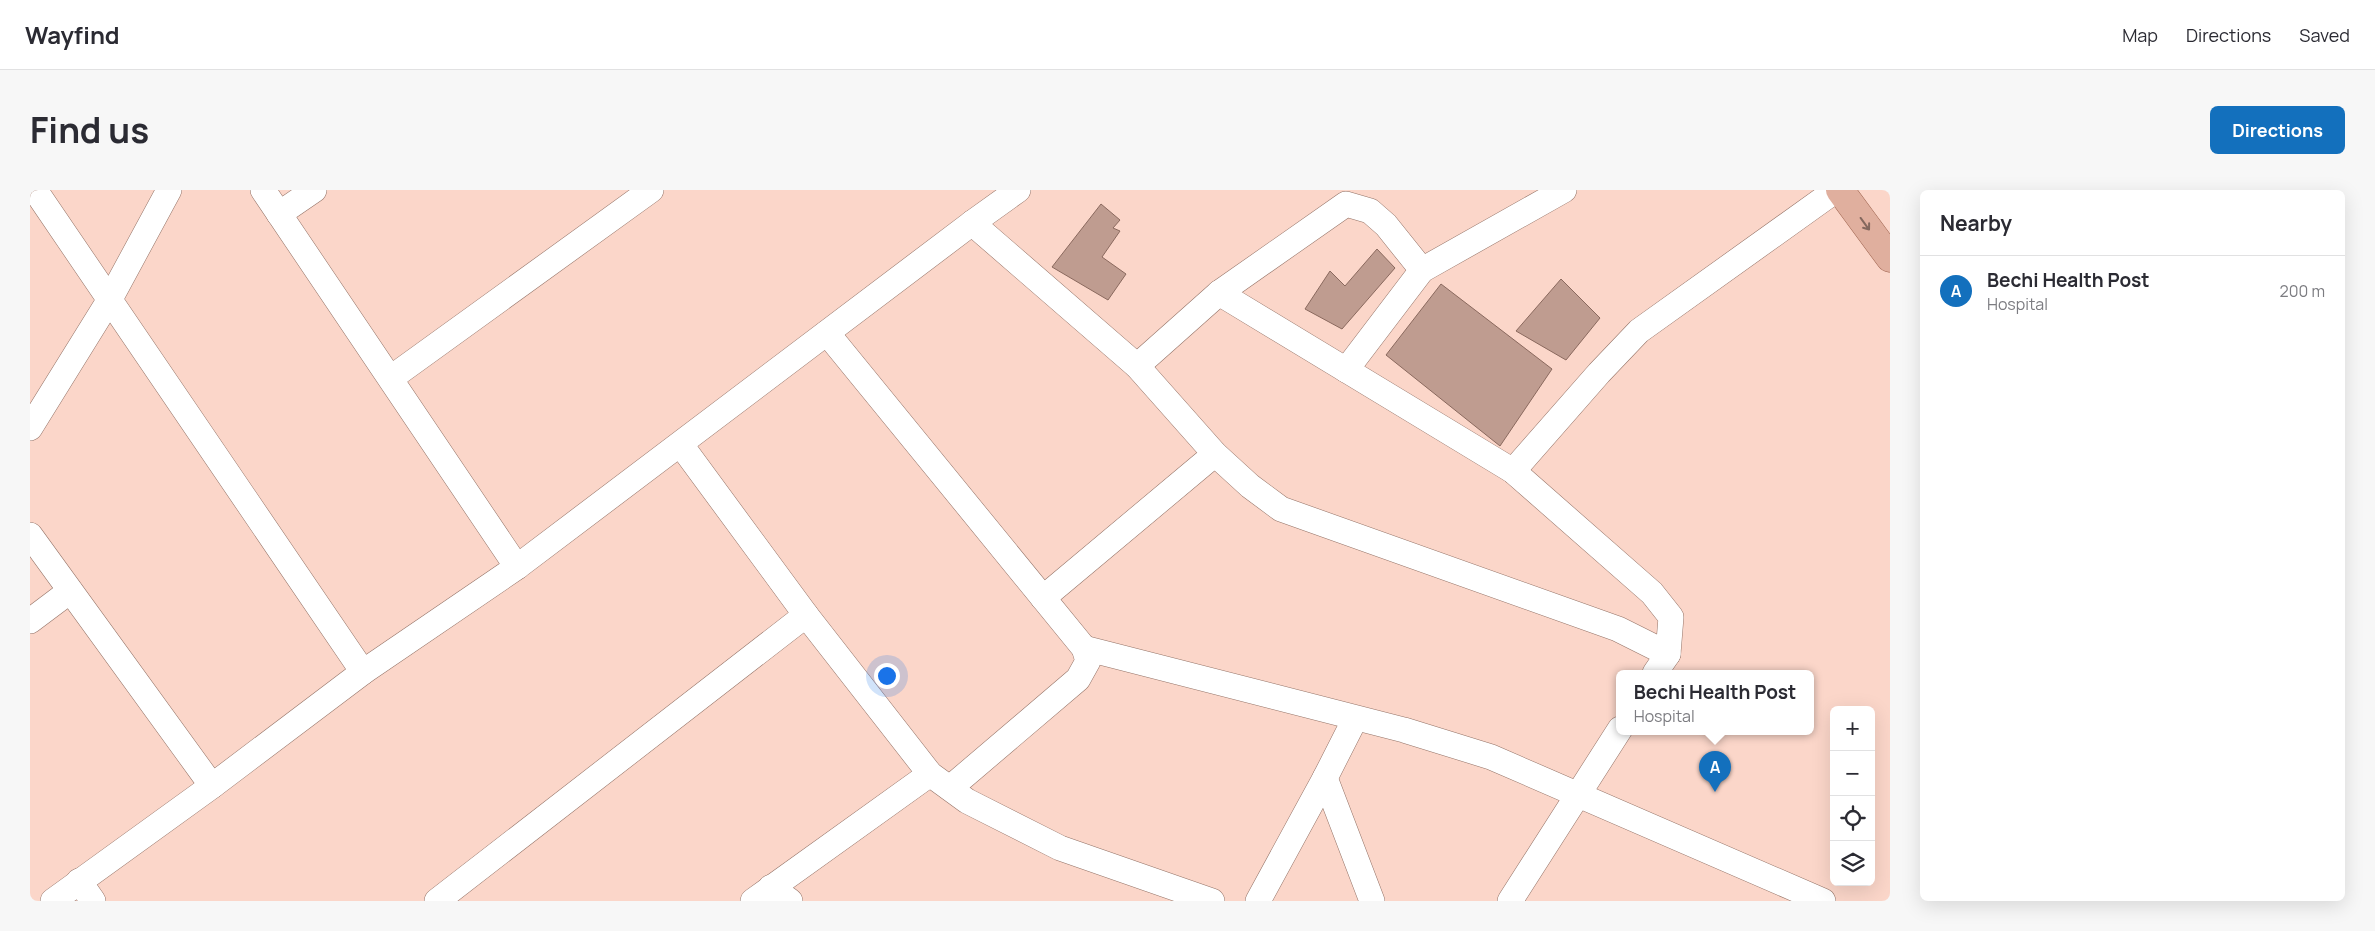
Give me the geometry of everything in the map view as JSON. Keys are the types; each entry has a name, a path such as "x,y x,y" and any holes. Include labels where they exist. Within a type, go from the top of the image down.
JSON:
{"main road":[{"path":"1840,190 1890,258"}],"street":[{"path":"35,190 363,672"},
{"path":"30,428 110,299 170,190"},
{"path":"263,190 517,567"},
{"path":"279,214 314,190"},
{"path":"391,378 651,190"},
{"path":"53,901 212,786 363,672 517,567 1018,190"},
{"path":"1346,370 1422,270 1564,190"},
{"path":"1513,471 1599,373 1639,331 1836,190"},
{"path":"1137,366 1219,293 1346,204 1370,211 1386,226 1422,270"},
{"path":"972,223 1137,366 1216,454 1250,486 1281,509 1618,629 1661,663 1671,617 1652,593 1513,471 1219,293"},
{"path":"771,896 940,781 1078,679 1088,661 1084,648 827,333"},
{"path":"681,445 806,615 940,781 967,801 1060,848 1212,901"},
{"path":"1043,598 1216,454"},
{"path":"30,535 212,786"},
{"path":"30,621 70,591"},
{"path":"437,901 806,615"},
{"path":"1084,648 1355,719 1404,730 1491,757 1823,901"},
{"path":"1258,901 1355,719"},
{"path":"1510,901 1617,735"},
{"path":"1325,778 1372,901"},
{"path":"79,881 94,901"}],"building":[{"path":"1101,204 1120,220 1113,228 1120,231 1102,257 1126,274 1108,300 1052,267"},
{"path":"1377,249 1395,268 1342,329 1305,309 1330,271 1345,286"},
{"path":"1561,279 1600,318 1566,360 1516,331"},
{"path":"1441,284 1552,369 1500,446 1386,355"}],"place":[{"name":"Bechi Health Post","path":"1715,792"}]}
